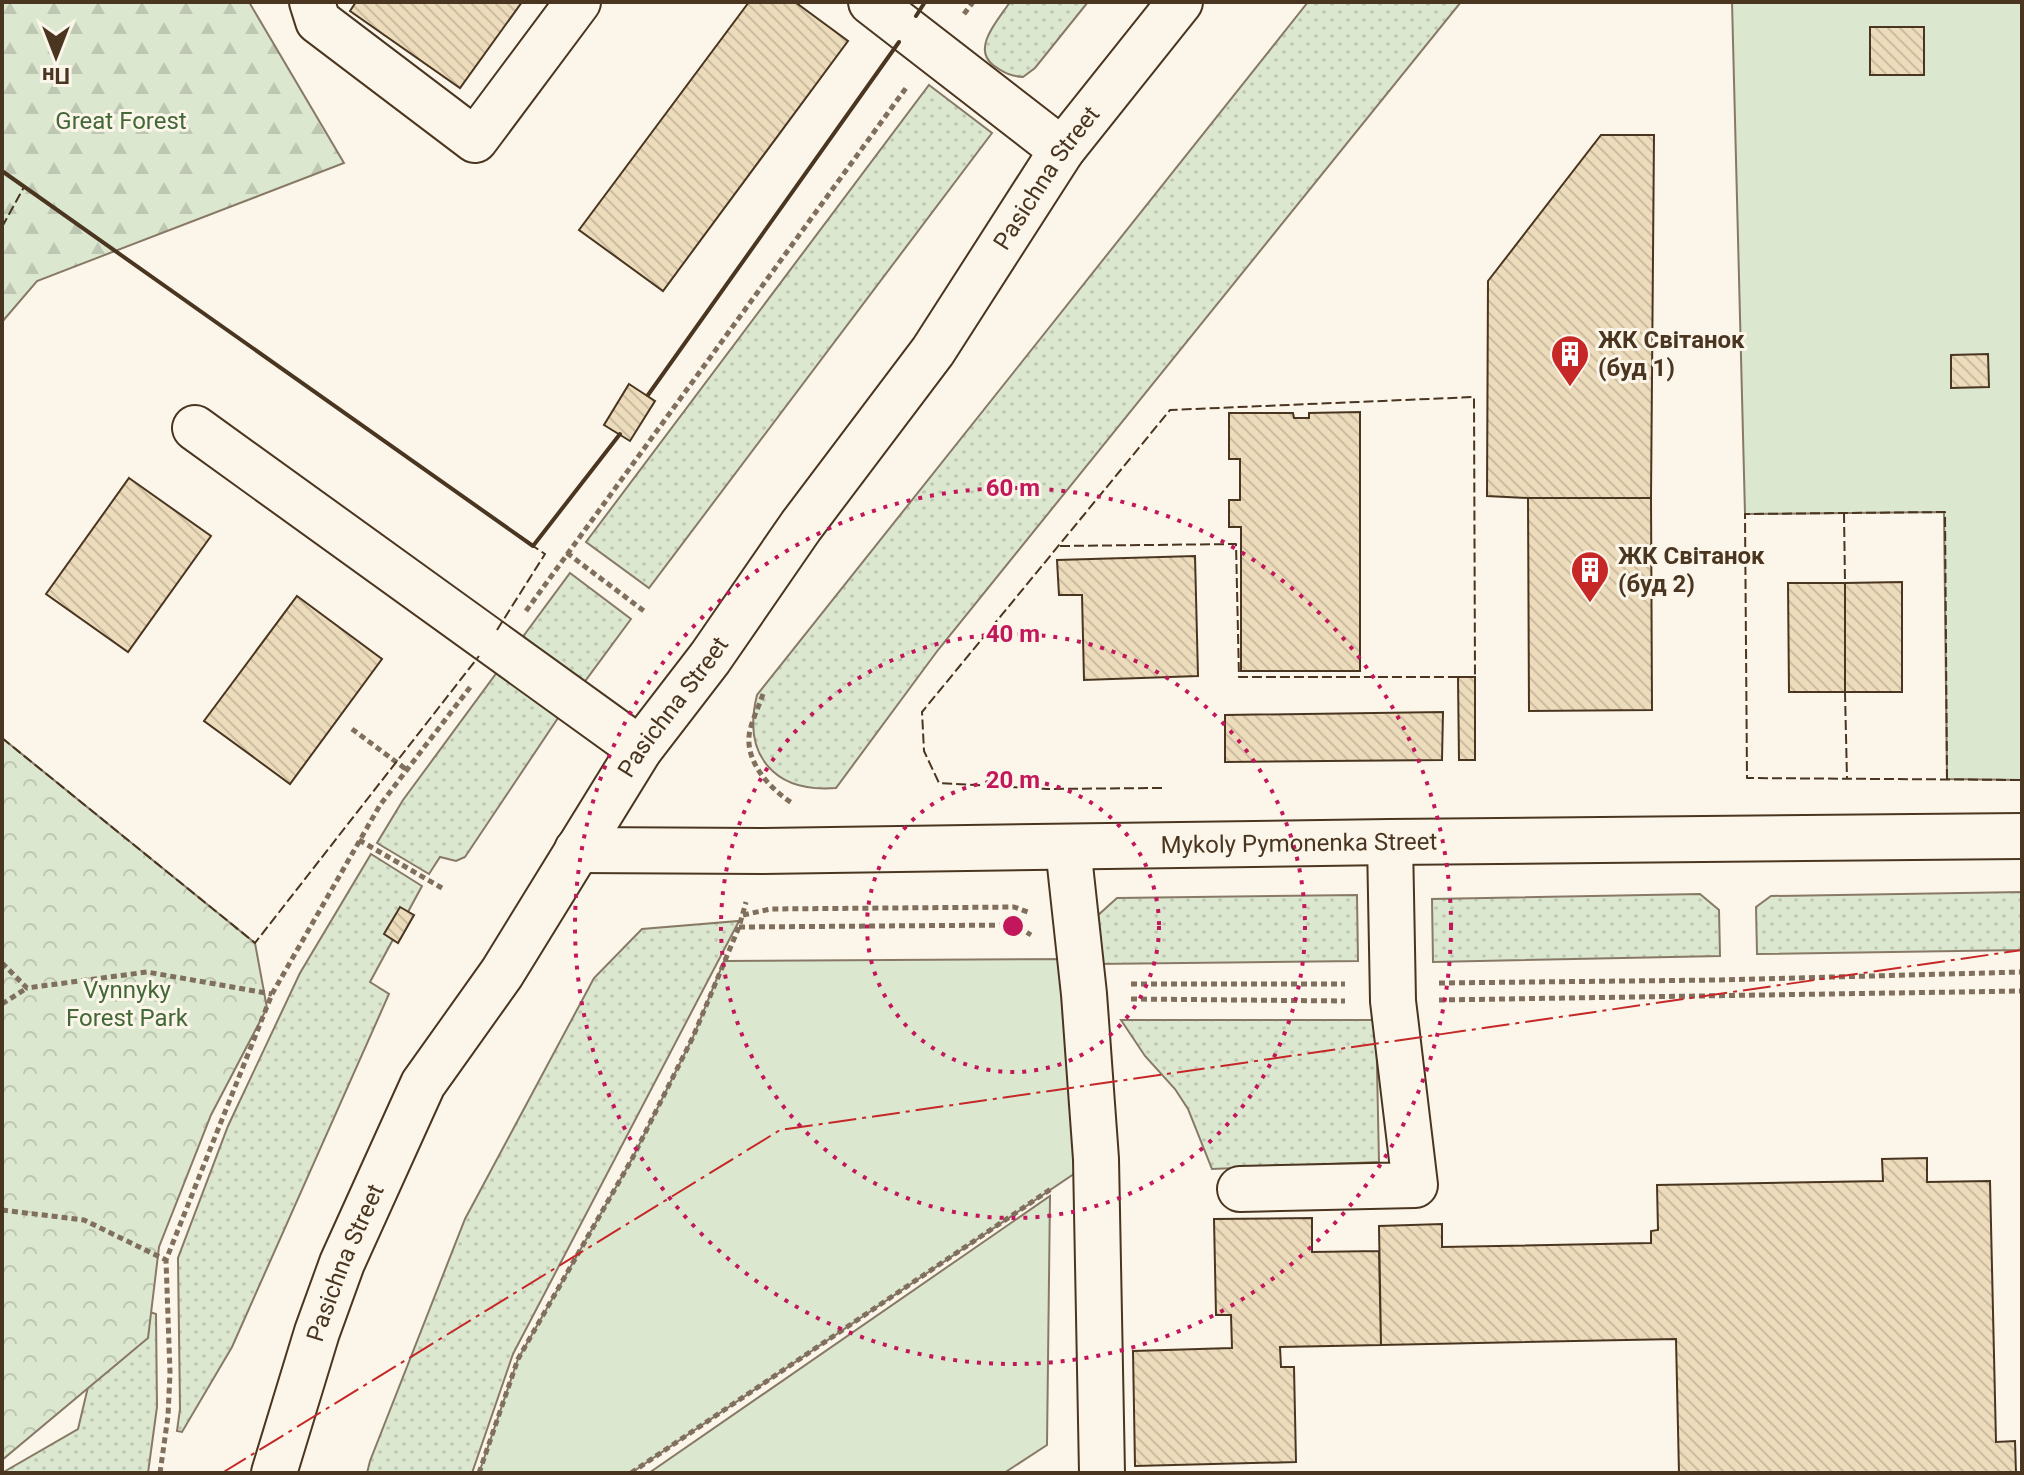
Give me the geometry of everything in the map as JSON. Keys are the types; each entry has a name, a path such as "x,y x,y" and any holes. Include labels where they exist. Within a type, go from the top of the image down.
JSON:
{"main road":[{"path":"312,2 318,21 475,140 578,2"},
{"path":"871,2 1062,150"},
{"name":"Pasichna Street","path":"274,1473 317,1332 342,1263 423,1084 502,973 640,749 710,658 801,526 933,351 1062,150 1180,2"},
{"path":"195,428 640,749"},
{"name":"Mykoly Pymonenka Street","path":"577,850 763,851 2022,836"},
{"path":"1240,1189 1415,1185 1393,992 1390,842"},
{"path":"1068,847 1081,965 1096,1159 1102,1473"}],"path":[{"path":"160,1473 170,1373 166,1260 272,994 380,805 499,649 934,51 973,2"},
{"path":"567,553 644,611"},
{"path":"763,694 749,733 751,754 764,779 792,803"},
{"path":"352,729 407,770"},
{"path":"359,840 442,888"},
{"path":"479,1473 518,1359 632,1159 693,1037 739,927 746,902"},
{"path":"743,915 771,909 1014,907 1038,915 1056,930 1086,972 1103,984 1393,992 2022,991"},
{"path":"739,927 1015,925 1040,941"},
{"path":"2,963 27,988"},
{"path":"2,1004 27,988 147,972 272,994"},
{"path":"1128,999 2022,972"},
{"path":"631,1473 1096,1159"},
{"path":"2,1210 84,1220 166,1260"}],"green space":[{"name":"Great Forest","path":"2,2 249,2 344,163 37,281 2,322"},
{"path":"1010,2 1088,2 1035,68 1023,77 997,68 987,58 985,50 989,34"},
{"path":"1308,2 1461,2 938,650 836,788 814,788 780,777 759,752 754,736 757,695"},
{"path":"1732,2 2022,2 2022,780 1947,779 1944,512 1745,514"},
{"path":"929,85 992,133 649,588 586,542"},
{"path":"570,573 631,619 580,688 519,642"},
{"path":"498,671 560,715 465,857 456,861 440,857 429,874 377,843 403,800"},
{"name":"Vynnyky Forest Park","path":"2,738 255,943 267,1008 211,1115 159,1247 148,1338 2,1460"},
{"path":"371,854 422,886 370,982 389,994 232,1347 182,1432 177,1431 180,1409 178,1258 228,1126 300,973"},
{"path":"2022,892 2022,950 1757,954 1756,907 1771,896"},
{"path":"1700,894 1719,910 1720,956 1433,962 1432,899"},
{"path":"1357,895 1358,961 1096,964 1096,917 1117,898"},
{"path":"739,921 513,1354 472,1473 367,1473 465,1219 594,978 642,929"},
{"path":"1080,959 1096,1159 631,1473 479,1473 518,1359 632,1159 693,1037 724,961"},
{"path":"1121,1020 1376,1020 1379,1162 1212,1169 1188,1109 1175,1089 1145,1056"},
{"path":"1050,1196 1047,1445 1004,1473 649,1473"},
{"path":"109,1299 156,1314 157,1407 148,1473 2,1473 78,1429"}],"building":[{"path":"356,2 522,2 460,88 350,11"},
{"path":"749,2 795,2 848,41 663,291 579,230"},
{"path":"1870,27 1924,27 1924,75 1870,75"},
{"name":"ЖК Світанок (буд 1)","path":"1601,135 1654,135 1651,498 1487,496 1488,281"},
{"path":"1988,354 1989,387 1951,388 1951,355"},
{"path":"629,384 655,401 630,441 604,425"},
{"path":"1360,412 1360,671 1241,671 1241,527 1229,527 1229,500 1240,500 1240,459 1229,459 1229,413 1293,413 1294,418 1309,418 1309,413"},
{"path":"129,478 211,536 128,652 46,594"},
{"name":"ЖК Світанок (буд 2)","path":"1528,498 1651,498 1652,710 1529,711"},
{"path":"1195,556 1198,676 1084,680 1082,595 1059,595 1057,560"},
{"path":"1902,582 1902,692 1845,692 1845,583"},
{"path":"1788,583 1845,583 1845,692 1789,692"},
{"path":"297,596 382,659 290,784 204,721"},
{"path":"1458,677 1475,677 1475,760 1459,760"},
{"path":"1443,712 1442,760 1225,762 1225,715"},
{"path":"400,907 414,915 398,943 384,934"},
{"path":"1927,1158 1927,1182 1990,1181 1996,1442 2015,1441 2016,1473 1679,1473 1676,1339 1381,1345 1379,1226 1442,1224 1442,1247 1651,1243 1651,1231 1658,1230 1657,1185 1883,1181 1882,1159"},
{"path":"1312,1218 1312,1252 1379,1251 1381,1345 1280,1347 1281,1367 1294,1367 1296,1462 1135,1466 1133,1351 1232,1348 1231,1315 1216,1315 1214,1219"}],"fence":[{"path":"2,227 24,187"},
{"path":"1162,788 1047,789 939,783 924,751 922,712 1170,410 1474,397 1475,679"},
{"path":"1947,779 1945,512 1745,514 1747,778 2022,780"},
{"path":"1844,513 1845,583"},
{"path":"1060,546 1236,544 1239,677 1462,677"},
{"path":"497,630 545,554 533,546"},
{"path":"2,738 255,943 479,656"},
{"path":"1845,692 1847,779"}],"wall":[{"path":"916,16 925,2"},
{"path":"648,395 899,42"},
{"path":"2,171 533,546 620,434"}],"power":[{"path":"222,1473 780,1130 2022,950"}],"place":[{"name":"ЖК Світанок (буд 1)","path":"1570,388"},
{"name":"ЖК Світанок (буд 2)","path":"1590,604"}]}
